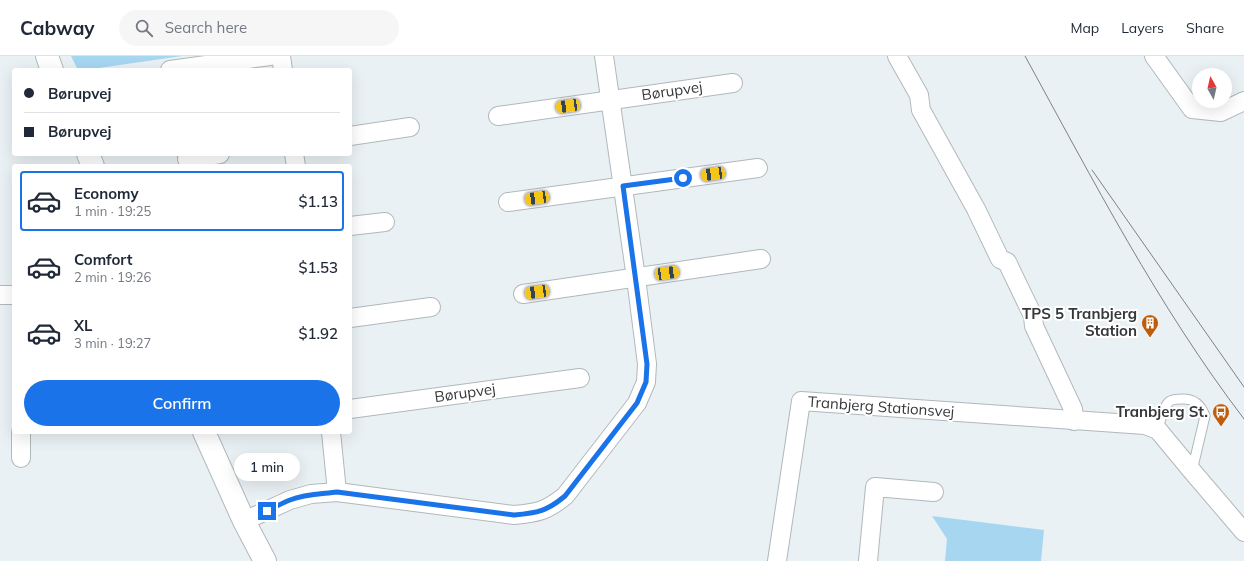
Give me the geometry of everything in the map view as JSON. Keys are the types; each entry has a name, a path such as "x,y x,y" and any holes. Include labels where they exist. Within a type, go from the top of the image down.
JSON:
{"street":[{"path":"47,56 51,68"},
{"path":"184,68 270,56"},
{"path":"281,56 283,68"},
{"path":"244,521 290,500 311,494 337,492 514,515 535,513 552,506 565,496 637,403 646,382 647,364 604,56"},
{"path":"897,56 919,95 921,110 974,205 1000,259 1007,262 1033,316 1034,326 1073,409 1074,421"},
{"path":"1154,56 1192,109 1221,112 1244,101"},
{"name":"Børupvej","path":"498,116 733,83"},
{"path":"352,136 410,127"},
{"path":"187,159 207,156"},
{"path":"508,202 758,168"},
{"path":"352,226 385,222"},
{"path":"523,294 761,260"},
{"path":"0,295 12,295"},
{"path":"352,318 431,307"},
{"name":"Børupvej","path":"352,409 580,378"},
{"name":"Tranbjerg Stationsvej","path":"777,561 801,401 1145,425 1158,430"},
{"path":"1158,430 1244,532"},
{"path":"21,434 21,458"},
{"path":"205,434 244,521 265,561"},
{"path":"331,434 337,492"},
{"path":"868,561 875,487 934,492"}],"lane":[{"path":"1158,430 1170,401 1180,398 1191,399 1198,403 1203,409 1205,416 1192,471"}],"shaded area":[{"path":"71,56 182,56 99,68 77,68"},
{"path":"932,516 1044,530 1041,561 945,561 947,539"}],"tram line":[{"path":"1025,56 1102,196 1155,287 1183,332 1244,419"},
{"path":"1092,170 1244,387"}],"place":[{"name":"TPS 5 Tranbjerg Station","path":"1150,338"},
{"name":"Tranbjerg St.","path":"1221,427"}],"route":[{"path":"267,511 290,500 311,494 337,492 514,515 535,513 552,506 559,501 565,496 637,403 646,382 647,364 623,186 683,178"}]}
